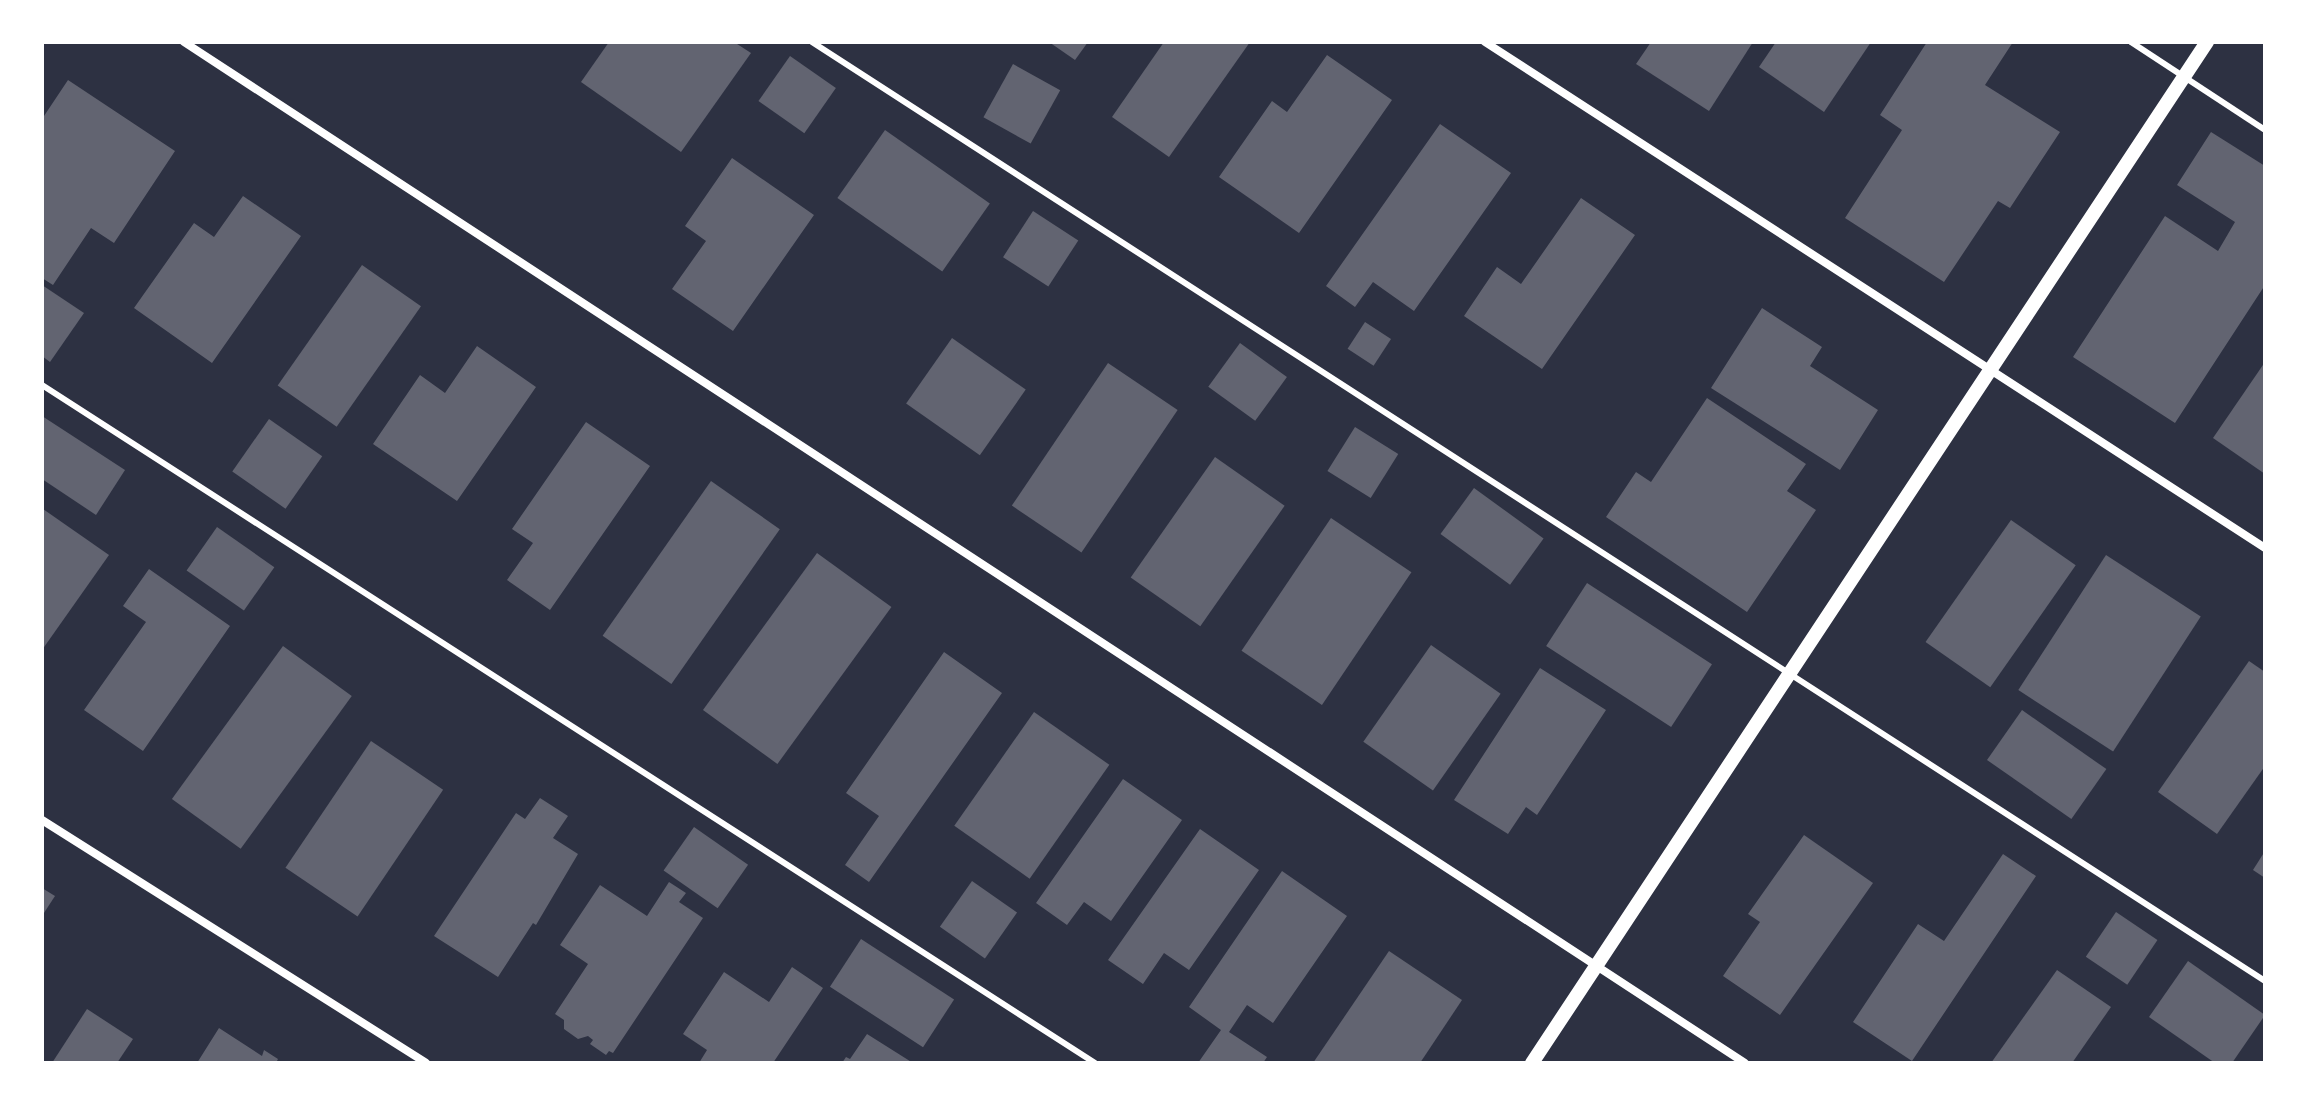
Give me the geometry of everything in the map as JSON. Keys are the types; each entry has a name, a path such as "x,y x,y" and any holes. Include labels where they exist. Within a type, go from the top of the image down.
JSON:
{"street":[{"path":"184,42 1745,1063"},
{"path":"1485,42 2265,548"},
{"path":"1532,1063 2207,42"},
{"path":"42,820 426,1063"}],"lane":[{"path":"812,42 2265,981"},
{"path":"2131,42 2265,130"},
{"path":"42,385 1095,1063"}],"building":[{"path":"609,42 734,42 751,53 681,152 581,82"},
{"path":"1049,42 1088,42 1075,60"},
{"path":"1164,42 1250,42 1169,157 1112,117"},
{"path":"1651,42 1753,42 1709,111 1636,64"},
{"path":"1776,42 1871,42 1824,112 1759,67"},
{"path":"1927,42 2013,42 1985,85 2060,132 2010,208 1998,201 1944,282 1845,218 1902,130 1880,115"},
{"path":"1327,55 1392,100 1299,233 1219,177 1272,101 1287,112"},
{"path":"790,56 836,88 804,133 758,101"},
{"path":"1013,64 1060,90 1031,144 983,117"},
{"path":"68,80 175,151 114,243 91,228 53,285 42,278 42,119"},
{"path":"1440,124 1511,173 1414,311 1373,282 1355,307 1326,286"},
{"path":"885,130 990,203 942,271 837,198"},
{"path":"2211,132 2265,166 2265,285 2175,423 2073,357 2165,216 2218,251 2235,222 2177,185"},
{"path":"732,158 814,215 733,331 672,289 706,241 685,226"},
{"path":"243,196 301,236 212,363 134,308 194,223 214,237"},
{"path":"1581,198 1635,235 1542,369 1464,316 1497,267 1521,284"},
{"path":"1033,211 1078,240 1048,287 1003,257"},
{"path":"362,265 421,306 337,427 278,385"},
{"path":"42,285 84,313 50,362 42,356"},
{"path":"1762,308 1822,347 1810,366 1878,410 1840,470 1711,388"},
{"path":"1365,322 1391,339 1374,366 1348,349"},
{"path":"952,338 1026,390 980,455 906,404"},
{"path":"1240,343 1287,377 1255,421 1208,387"},
{"path":"477,346 536,387 457,501 373,444 420,375 445,393"},
{"path":"2265,362 2265,474 2213,438"},
{"path":"1108,363 1178,410 1081,553 1012,506"},
{"path":"1707,398 1806,464 1787,491 1816,510 1747,612 1606,517 1636,472 1651,482"},
{"path":"42,416 125,470 96,515 42,479"},
{"path":"269,419 322,456 286,509 232,471"},
{"path":"586,422 650,466 550,610 507,580 533,543 512,529"},
{"path":"1355,427 1398,454 1371,498 1327,471"},
{"path":"1215,457 1285,506 1200,626 1131,577"},
{"path":"711,481 780,529 671,684 603,636"},
{"path":"1474,488 1544,539 1510,585 1440,534"},
{"path":"42,511 109,555 42,650"},
{"path":"1331,518 1411,572 1322,705 1242,651"},
{"path":"2011,520 2076,565 1990,687 1926,642"},
{"path":"217,527 274,567 244,611 187,570"},
{"path":"817,553 891,607 777,764 703,710"},
{"path":"2106,555 2201,617 2113,752 2018,690"},
{"path":"149,569 230,626 143,751 84,710 146,622 123,606"},
{"path":"1587,583 1712,664 1671,727 1546,646"},
{"path":"1431,645 1501,694 1433,790 1363,742"},
{"path":"283,646 352,696 241,849 172,799"},
{"path":"944,652 1002,693 869,882 845,865 879,816 846,793"},
{"path":"2249,661 2265,672 2265,766 2217,834 2158,792"},
{"path":"1540,668 1606,710 1537,815 1526,807 1508,834 1454,800"},
{"path":"2022,710 2106,769 2071,819 1987,760"},
{"path":"1034,712 1109,765 1030,879 954,826"},
{"path":"371,741 443,790 358,916 285,868"},
{"path":"1123,779 1182,820 1111,921 1084,902 1067,925 1036,903"},
{"path":"540,798 568,816 553,838 578,854 536,925 533,923 498,977 434,936 516,813 525,819"},
{"path":"694,827 748,865 718,908 664,870"},
{"path":"1200,829 1259,870 1189,970 1164,953 1143,984 1108,960"},
{"path":"1804,835 1873,883 1780,1015 1723,976 1760,922 1748,914"},
{"path":"2265,851 2265,878 2253,870"},
{"path":"2003,854 2036,876 1912,1061 1853,1022 1918,924 1944,941"},
{"path":"1282,871 1347,916 1273,1023 1247,1005 1229,1032 1267,1057 1263,1063 1198,1063 1221,1030 1189,1007"},
{"path":"972,881 1017,913 985,958 940,927"},
{"path":"669,882 686,893 679,902 703,918 613,1053 609,1051 606,1055 590,1044 593,1040 588,1036 578,1039 564,1029 564,1020 555,1014 588,964 560,945 600,885 647,916"},
{"path":"42,888 55,896 42,916"},
{"path":"2116,912 2157,940 2127,985 2086,957"},
{"path":"861,939 954,999 923,1047 830,987"},
{"path":"1389,951 1462,1000 1420,1063 1313,1063"},
{"path":"2188,961 2265,1015 2232,1063 2215,1063 2149,1017"},
{"path":"792,967 823,988 773,1063 699,1063 707,1050 683,1034 724,972 769,1002"},
{"path":"2057,970 2111,1007 2072,1063 1991,1063"},
{"path":"87,1009 133,1039 117,1063 52,1063"},
{"path":"219,1028 262,1056 264,1050 278,1059 276,1063 197,1063"},
{"path":"867,1034 913,1063 842,1063 846,1057 850,1059"}]}
